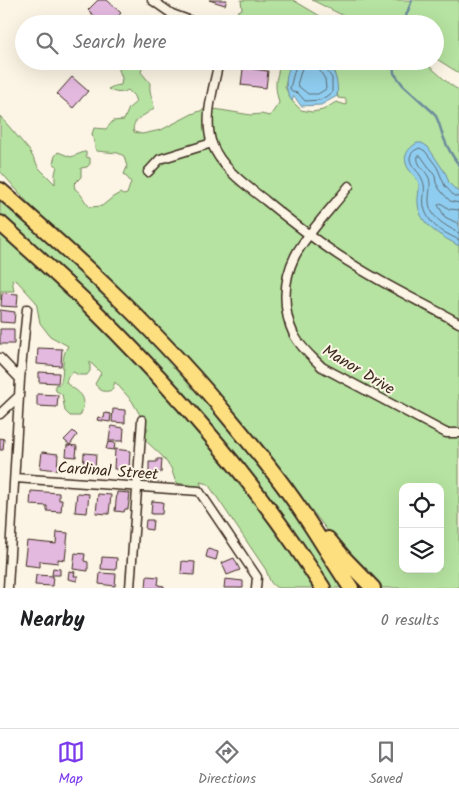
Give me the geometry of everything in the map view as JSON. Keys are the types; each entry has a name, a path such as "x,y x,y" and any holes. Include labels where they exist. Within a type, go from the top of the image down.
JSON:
{"highway":[{"path":"0,179 56,239"},
{"path":"0,190 56,239 127,306 190,373 230,418 302,511 373,588"},
{"path":"0,223 91,307 197,420 257,494 291,539 324,588"},
{"path":"302,511 351,588"}],"street":[{"path":"152,0 175,15"},
{"path":"217,70 209,126 212,143 219,157 233,174 310,236 351,263 459,323"},
{"path":"148,172 160,159 212,143"},
{"name":"Manor Drive","path":"350,186 296,255 288,274 285,293 288,316 294,335 307,354 322,367 446,433 459,433"},
{"path":"8,588 20,379 27,309"},
{"path":"0,358 20,379"},
{"path":"0,414 19,396"},
{"path":"130,588 142,420"},
{"name":"Cardinal Street","path":"15,478 136,485 199,491 257,577 256,588"}],"green space":[{"path":"241,0 293,0 318,15 237,15 237,12 242,9"},
{"path":"312,0 459,0 459,73 444,64 444,15 342,15"},
{"path":"119,70 142,70 141,72 150,83 154,108 136,121 133,128 134,132 142,134 161,130 208,108 270,116 279,103 276,86 278,70 289,70 285,87 292,101 301,110 312,112 323,110 336,102 346,105 346,99 338,98 334,70 434,70 459,90 459,588 378,588 332,536 217,391 119,289 30,205 0,171 0,116 29,150 39,168 55,184 57,166 53,163 58,152 71,157 86,152 86,157 90,158 90,164 87,167 81,168 81,177 74,184 75,189 90,207 102,206 120,193 123,195 127,194 131,182 124,174 127,167 124,156 118,153 96,151 92,134 94,128 106,129 113,121 124,120 129,108 136,102 134,96 128,90 118,93 108,89 121,85 122,78"},
{"path":"0,198 119,309 211,407 294,514 344,588 329,588 289,527 47,257 0,215"},
{"path":"0,230 93,315 193,423 275,526 317,588 278,588 273,585 266,570 208,484 200,482 202,487 176,483 171,468 162,456 146,441 145,434 148,429 132,401 115,382 112,390 102,391 95,384 101,373 90,362 90,371 87,375 79,375 73,372 68,376 66,383 82,396 84,404 80,416 70,416 65,411 62,394 56,391 55,385 60,384 64,355 68,346 50,336 40,323 36,302 17,281 12,279 14,291 1,291 0,300"}],"water":[{"path":"288,70 332,70 336,77 337,96 321,105 301,106 294,96 292,101 289,97 286,86"},
{"path":"417,143 422,143 428,147 446,174 449,183 459,193 459,246 427,224 419,211 419,184 405,160 408,151"}],"building":[{"path":"98,0 107,0 121,13 119,15 93,15 88,10"},
{"path":"209,0 227,0 225,5"},
{"path":"243,70 268,71 266,88 241,85"},
{"path":"72,77 88,91 73,108 57,94"},
{"path":"2,293 18,294 17,307 1,306"},
{"path":"0,310 15,312 14,323 0,322"},
{"path":"0,329 14,329 14,344 0,344"},
{"path":"38,348 62,349 61,366 37,364"},
{"path":"39,372 59,373 58,383 39,382"},
{"path":"37,394 58,395 57,407 37,406"},
{"path":"113,409 125,410 125,423 112,422"},
{"path":"105,413 111,414 110,422 97,420 98,417 104,418"},
{"path":"111,426 124,428 123,441 109,441"},
{"path":"73,431 77,435 70,445 64,440"},
{"path":"0,438 4,439 3,450 0,450"},
{"path":"108,442 115,443 114,450 106,449"},
{"path":"67,445 77,446 76,457 66,456"},
{"path":"115,449 130,451 129,470 114,469"},
{"path":"42,452 58,454 57,470 40,468"},
{"path":"84,453 96,454 95,472 83,471"},
{"path":"157,459 162,459 161,473 149,473 149,462 157,462"},
{"path":"31,491 59,493 59,500 62,500 61,512 47,511 47,506 30,505"},
{"path":"117,492 130,493 128,509 125,509 124,512 115,511"},
{"path":"77,493 89,494 87,513 75,512"},
{"path":"98,494 111,495 109,514 96,513"},
{"path":"152,501 163,502 162,514 151,514"},
{"path":"146,520 153,520 152,530 145,529"},
{"path":"57,532 68,533 65,560 58,559 58,563 40,561 40,567 24,565 27,541 56,544"},
{"path":"208,549 218,552 216,560 206,557"},
{"path":"75,553 85,554 84,561 88,562 88,571 73,569"},
{"path":"102,557 117,558 116,570 101,569"},
{"path":"234,558 240,570 227,575 222,563"},
{"path":"182,561 195,562 194,575 181,574"},
{"path":"53,568 60,569 60,575 52,575"},
{"path":"69,571 75,572 74,576 78,576 77,581 68,579"},
{"path":"100,573 116,574 115,586 99,584"},
{"path":"36,575 53,576 52,586 35,585"},
{"path":"147,576 159,577 158,585 164,586 164,588 146,588"},
{"path":"225,579 243,581 243,588 224,588"}],"waterway":[{"path":"406,15 412,0"},
{"path":"394,70 403,85 434,113 446,144 459,165"}]}
